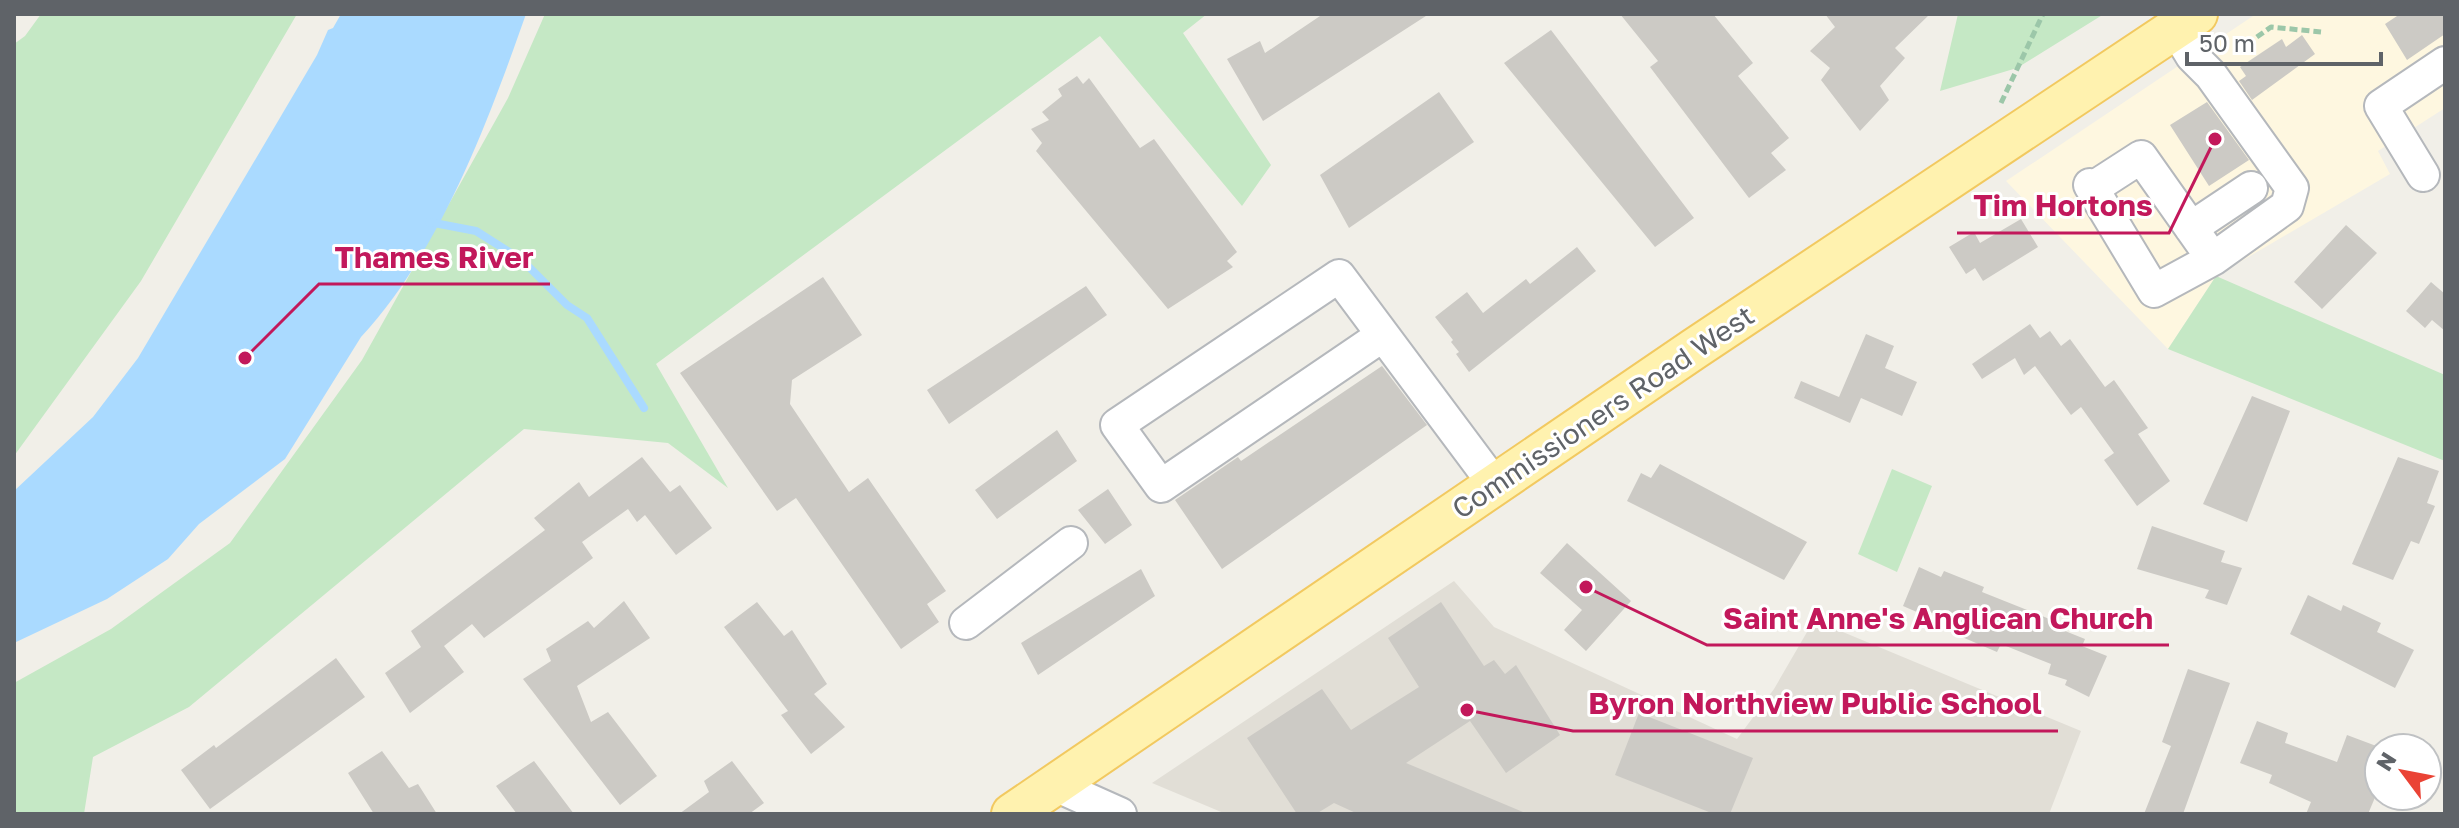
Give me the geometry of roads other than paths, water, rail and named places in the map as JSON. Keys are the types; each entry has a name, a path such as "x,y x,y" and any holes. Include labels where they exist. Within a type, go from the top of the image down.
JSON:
{"main road":[{"name":"Commissioners Road West","path":"1012,814 2186,21"}],"street":[{"path":"2186,21 2192,56 2211,75 2292,188 2287,206 2213,259 2159,290 2152,290 2092,186 2141,157 2213,259"},
{"path":"2423,175 2381,106 2445,63"},
{"path":"2191,228 2251,188"},
{"path":"1383,335 1161,486 1117,425 1339,276 1495,485"},
{"path":"966,623 1071,543"},
{"path":"1053,784 1120,814"}],"water":[{"path":"341,14 526,14 478,141 438,226 415,266 361,337 285,459 199,524 168,559 107,599 14,643 14,491 93,417 138,358 317,55 328,30 333,28"}],"waterway":[{"path":"429,222 476,231 522,260 567,305 587,318 644,408"}],"place":[{"name":"Tim Hortons","path":"2215,139"},
{"name":"Thames River","path":"245,358"},
{"name":"Saint Anne's Anglican Church","path":"1586,587"},
{"name":"Byron Northview Public School","path":"1467,710"}]}
